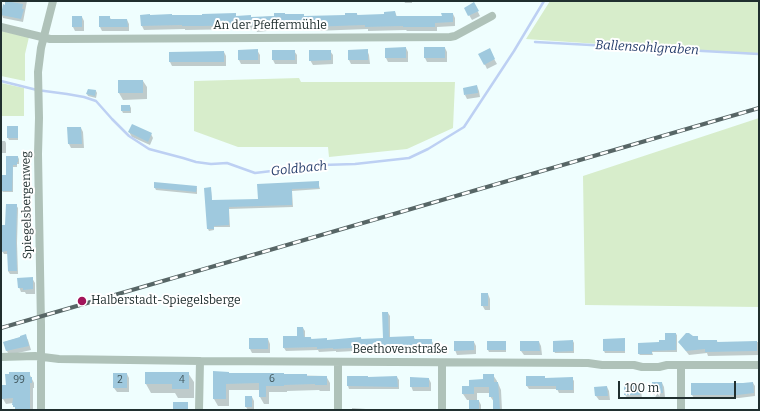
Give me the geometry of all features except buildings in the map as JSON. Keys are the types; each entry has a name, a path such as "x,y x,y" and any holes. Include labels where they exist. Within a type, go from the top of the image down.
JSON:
{"street":[{"name":"Spiegelsbergenweg","path":"41,410 38,89 39,63 43,37 53,1"},
{"name":"An der Pfeffermühle","path":"1,27 50,39 450,37 455,36 492,16"},
{"name":"Beethovenstraße","path":"1,357 29,356 59,359 200,361 588,363 602,365 634,365 642,367 659,367 667,365 759,365"},
{"path":"199,410 200,361"},
{"path":"338,362 338,410"},
{"path":"442,363 442,410"},
{"path":"681,365 681,410"}],"green space":[{"path":"550,1 759,1 759,55 526,39"},
{"path":"1,31 29,37 25,54 25,81 1,76"},
{"path":"299,78 301,82 455,82 453,128 407,149 329,157 328,147 238,147 194,131 194,81"},
{"path":"1,83 24,88 24,116 1,116"},
{"path":"759,118 759,307 585,305 583,176"}],"waterway":[{"name":"Goldbach","path":"1,81 37,90 84,97 96,101 129,136 149,149 196,162 211,164 227,163 255,173 322,165 355,164 409,158 428,149 464,127 514,51 544,1"},
{"name":"Ballensohlgraben","path":"535,42 759,54"}],"railway":[{"path":"1,328 759,108"}],"place":[{"name":"Halberstadt-Spiegelsberge","path":"82,301"}]}
